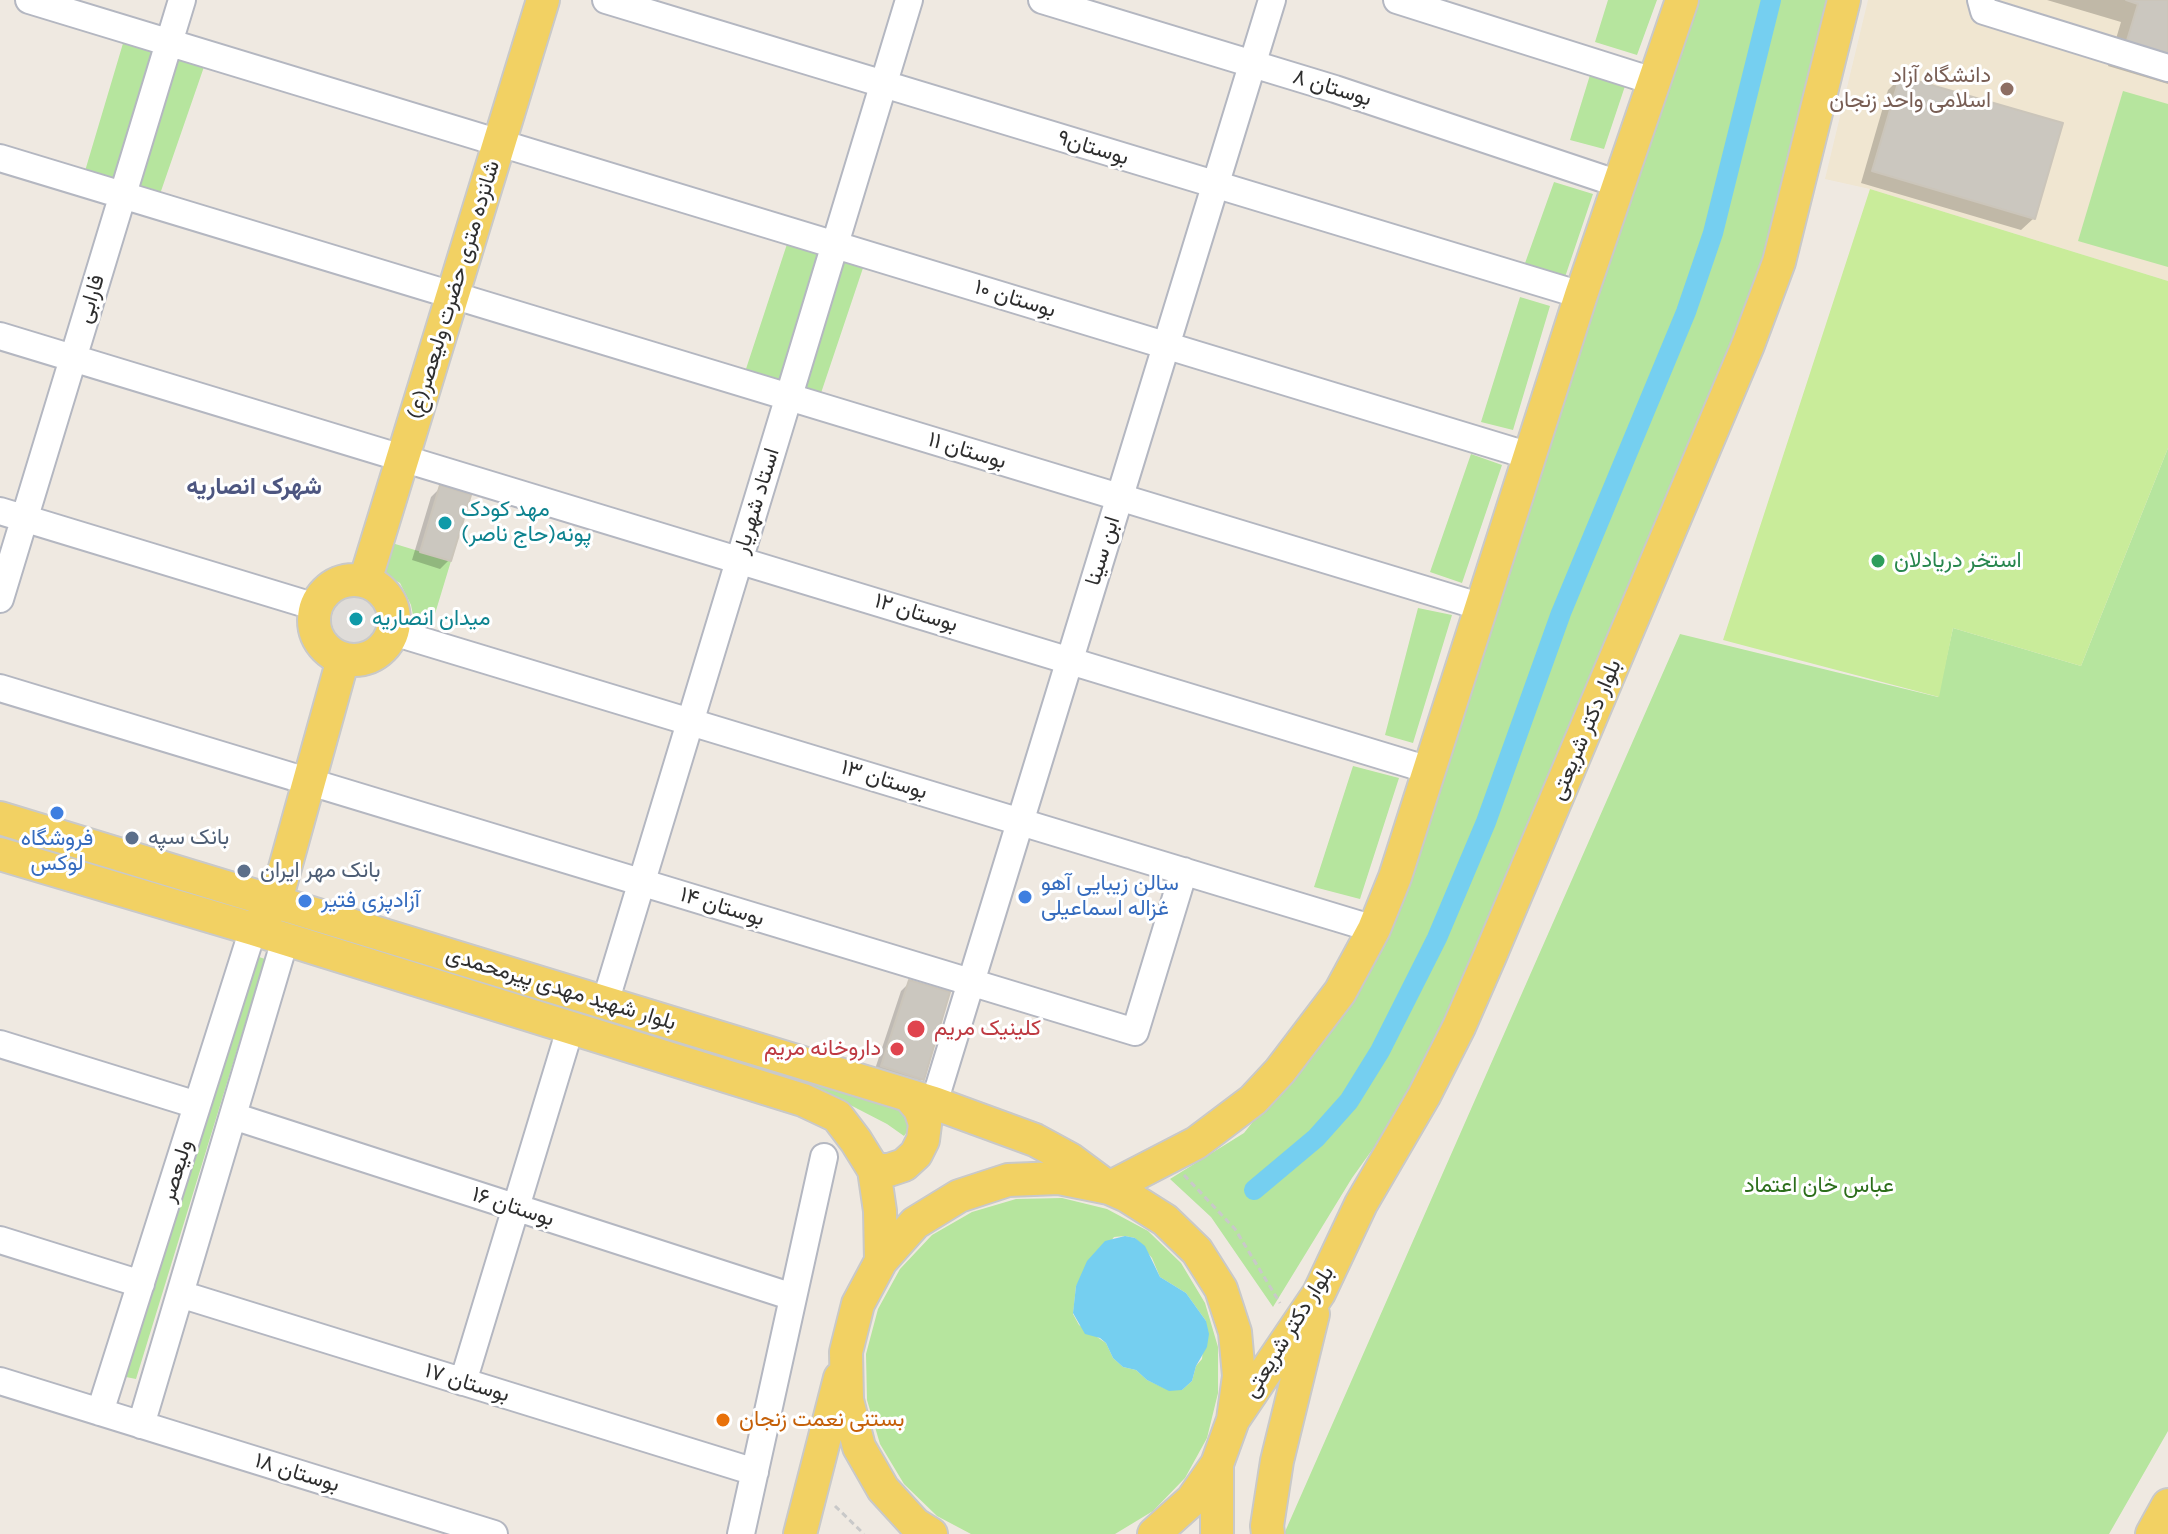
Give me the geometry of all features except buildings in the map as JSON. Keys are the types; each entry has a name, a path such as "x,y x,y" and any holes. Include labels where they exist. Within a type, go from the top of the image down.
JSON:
{"main road":[{"name":"شانزده متری حضرت ولیعصر(ع)","path":"365,581 543,0"},
{"path":"1109,1188 1223,1125 1253,1100 1280,1071 1340,992 1374,929 1395,877 1581,295 1682,0"},
{"name":"بلوار دکتر شریعتی","path":"1233,1420 1319,1293 1361,1204 1424,1096 1459,1027 1748,345 1779,262 1844,0"},
{"path":"345,580 365,581 375,585 390,600 395,621 393,632 382,650 374,656 353,661 343,659 324,648 318,638 314,628 316,607 320,597 335,584 345,580"},
{"path":"253,929 275,904 343,659"},
{"name":"بلوار شهید مهدی پیرمحمدی","path":"0,818 922,1100 1035,1140 1070,1159 1109,1188"},
{"name":"بلوار شهید مهدی پیرمحمدی","path":"0,854 803,1100 837,1116 874,1170"},
{"path":"275,904 285,940"},
{"path":"881,1261 880,1211 874,1170 889,1170 904,1165 916,1154 923,1140 925,1124 920,1109 922,1100"},
{"path":"800,1534 858,1304 881,1261 915,1223 959,1196 1008,1180 1059,1178 1109,1188 1165,1220 1197,1251 1221,1289 1235,1332 1239,1376 1233,1420 1217,1464 1192,1500 1154,1534"},
{"path":"1268,1534 1277,1461 1319,1293"},
{"path":"846,1352 847,1400 859,1447 883,1489 915,1524 931,1534"},
{"path":"1217,1464 1217,1534"},
{"path":"2152,1534 2168,1505"}],"street":[{"name":"بوستان ۱۰","path":"29,0 1530,456"},
{"name":"فارابی","path":"0,599 12,515 73,358 182,0"},
{"name":"بوستان۹","path":"606,0 1581,295"},
{"name":"استاد شهریار","path":"605,1003 909,0"},
{"name":"ابن سینا","path":"922,1100 971,982 1272,0"},
{"path":"1397,0 1653,81"},
{"path":"1981,0 1984,11 2168,68"},
{"name":"بوستان ۸","path":"1058,2 1335,89 1619,184"},
{"name":"بوستان ۱۱","path":"0,158 1482,607"},
{"name":"بوستان ۱۲","path":"0,336 1429,770"},
{"path":"12,515 316,607"},
{"name":"بوستان ۱۳","path":"393,632 1374,929"},
{"name":"بوستان ۱۴","path":"0,688 1135,1032 1184,871"},
{"name":"ولیعصر","path":"100,1412 253,929"},
{"name":"ولیعصر","path":"141,1425 285,940"},
{"path":"463,1382 570,1029"},
{"path":"0,1044 197,1105"},
{"name":"بوستان ۱۶","path":"233,1116 793,1297"},
{"path":"741,1534 824,1157"},
{"path":"0,1240 141,1284"},
{"name":"بوستان ۱۷","path":"180,1294 755,1472"},
{"name":"بوستان ۱۸","path":"0,1381 456,1528 494,1534"}],"path":[{"path":"1168,1158 1235,1229 1295,1328"}],"shaded area":[{"name":"دانشگاه آزاد اسلامی واحد زنجان","path":"1868,0 2168,0 2168,281 1870,189 1825,179"},
{"name":"میدان انصاریه","path":"356,596 373,603 380,620 373,637 356,644 339,637 332,620 339,603"}],"green space":[{"path":"1608,0 1657,0 1637,55 1595,42"},
{"path":"1693,0 1830,0 1774,244 1444,1027 1407,1101 1352,1178 1273,1307 1211,1217 1170,1179 1244,1133 1348,1002"},
{"path":"124,40 156,51 116,180 85,171"},
{"path":"177,54 206,61 160,194 136,187"},
{"path":"1590,75 1625,86 1604,149 1570,140"},
{"path":"2123,91 2168,104 2168,267 2078,241"},
{"path":"1554,182 1593,194 1564,280 1524,266"},
{"path":"1870,189 2168,281 2168,448 2081,666 1953,628 1939,697 1723,640"},
{"path":"787,244 819,253 780,386 744,375"},
{"path":"837,257 864,265 820,396 796,389"},
{"path":"1520,297 1550,306 1513,430 1481,422"},
{"name":"عباس خان اعتماد","path":"2168,448 2168,1431 2109,1534 1284,1534 1680,634 1938,697 1953,628 2081,666"},
{"path":"1471,454 1502,465 1462,583 1430,572"},
{"path":"392,543 451,561 431,627 414,620 411,605 400,583 385,575"},
{"path":"1418,608 1452,615 1413,743 1385,735"},
{"path":"1353,766 1399,778 1360,899 1314,887"},
{"path":"313,927 901,1110 909,1129 904,1136 827,1093 312,933"},
{"path":"253,955 265,959 136,1379 126,1377"},
{"path":"1062,1198 1107,1209 1148,1231 1181,1263 1205,1303 1218,1347 1218,1393 1207,1438 1185,1478 1153,1511 1115,1534 971,1534 937,1516 904,1484 880,1444 867,1400 866,1354 878,1309 900,1269 932,1235 972,1212 1016,1199","holes":["1114,1237 1135,1238 1152,1258 1160,1277 1186,1293 1206,1321 1202,1359 1196,1366 1192,1381 1182,1390 1164,1388 1147,1380 1136,1370 1123,1367 1113,1358 1106,1343 1079,1325 1073,1314 1076,1286"]}],"water":[{"path":"1125,1236 1135,1238 1145,1246 1160,1277 1186,1293 1206,1321 1209,1334 1207,1347 1192,1381 1182,1390 1169,1391 1147,1380 1136,1370 1123,1367 1113,1358 1106,1343 1085,1334 1073,1313 1076,1286 1087,1261 1105,1241"}],"waterway":[{"path":"1254,1190 1316,1138 1349,1101 1380,1051 1437,938 1486,822 1561,613 1686,312 1713,233 1771,0"}],"place":[{"name":"دانشگاه آزاد اسلامی واحد زنجان","path":"2007,89"},
{"name":"مهد کودک پونه(حاج ناصر)","path":"445,523"},
{"name":"استخر دریادلان","path":"1878,561"},
{"name":"میدان انصاریه","path":"356,619"},
{"name":"فروشگاه لوکس","path":"57,813"},
{"name":"بانک سپه","path":"132,838"},
{"name":"بانک مهر ایران","path":"244,871"},
{"name":"سالن زیبایی آهو غزاله اسماعیلی","path":"1025,897"},
{"name":"آزادپزی فتیر","path":"305,901"},
{"name":"کلینیک مریم","path":"916,1029"},
{"name":"داروخانه مریم","path":"897,1049"},
{"name":"بستنی نعمت زنجان","path":"723,1420"}],"district":[{"name":"شهرک انصاریه","path":"254,487"}]}
